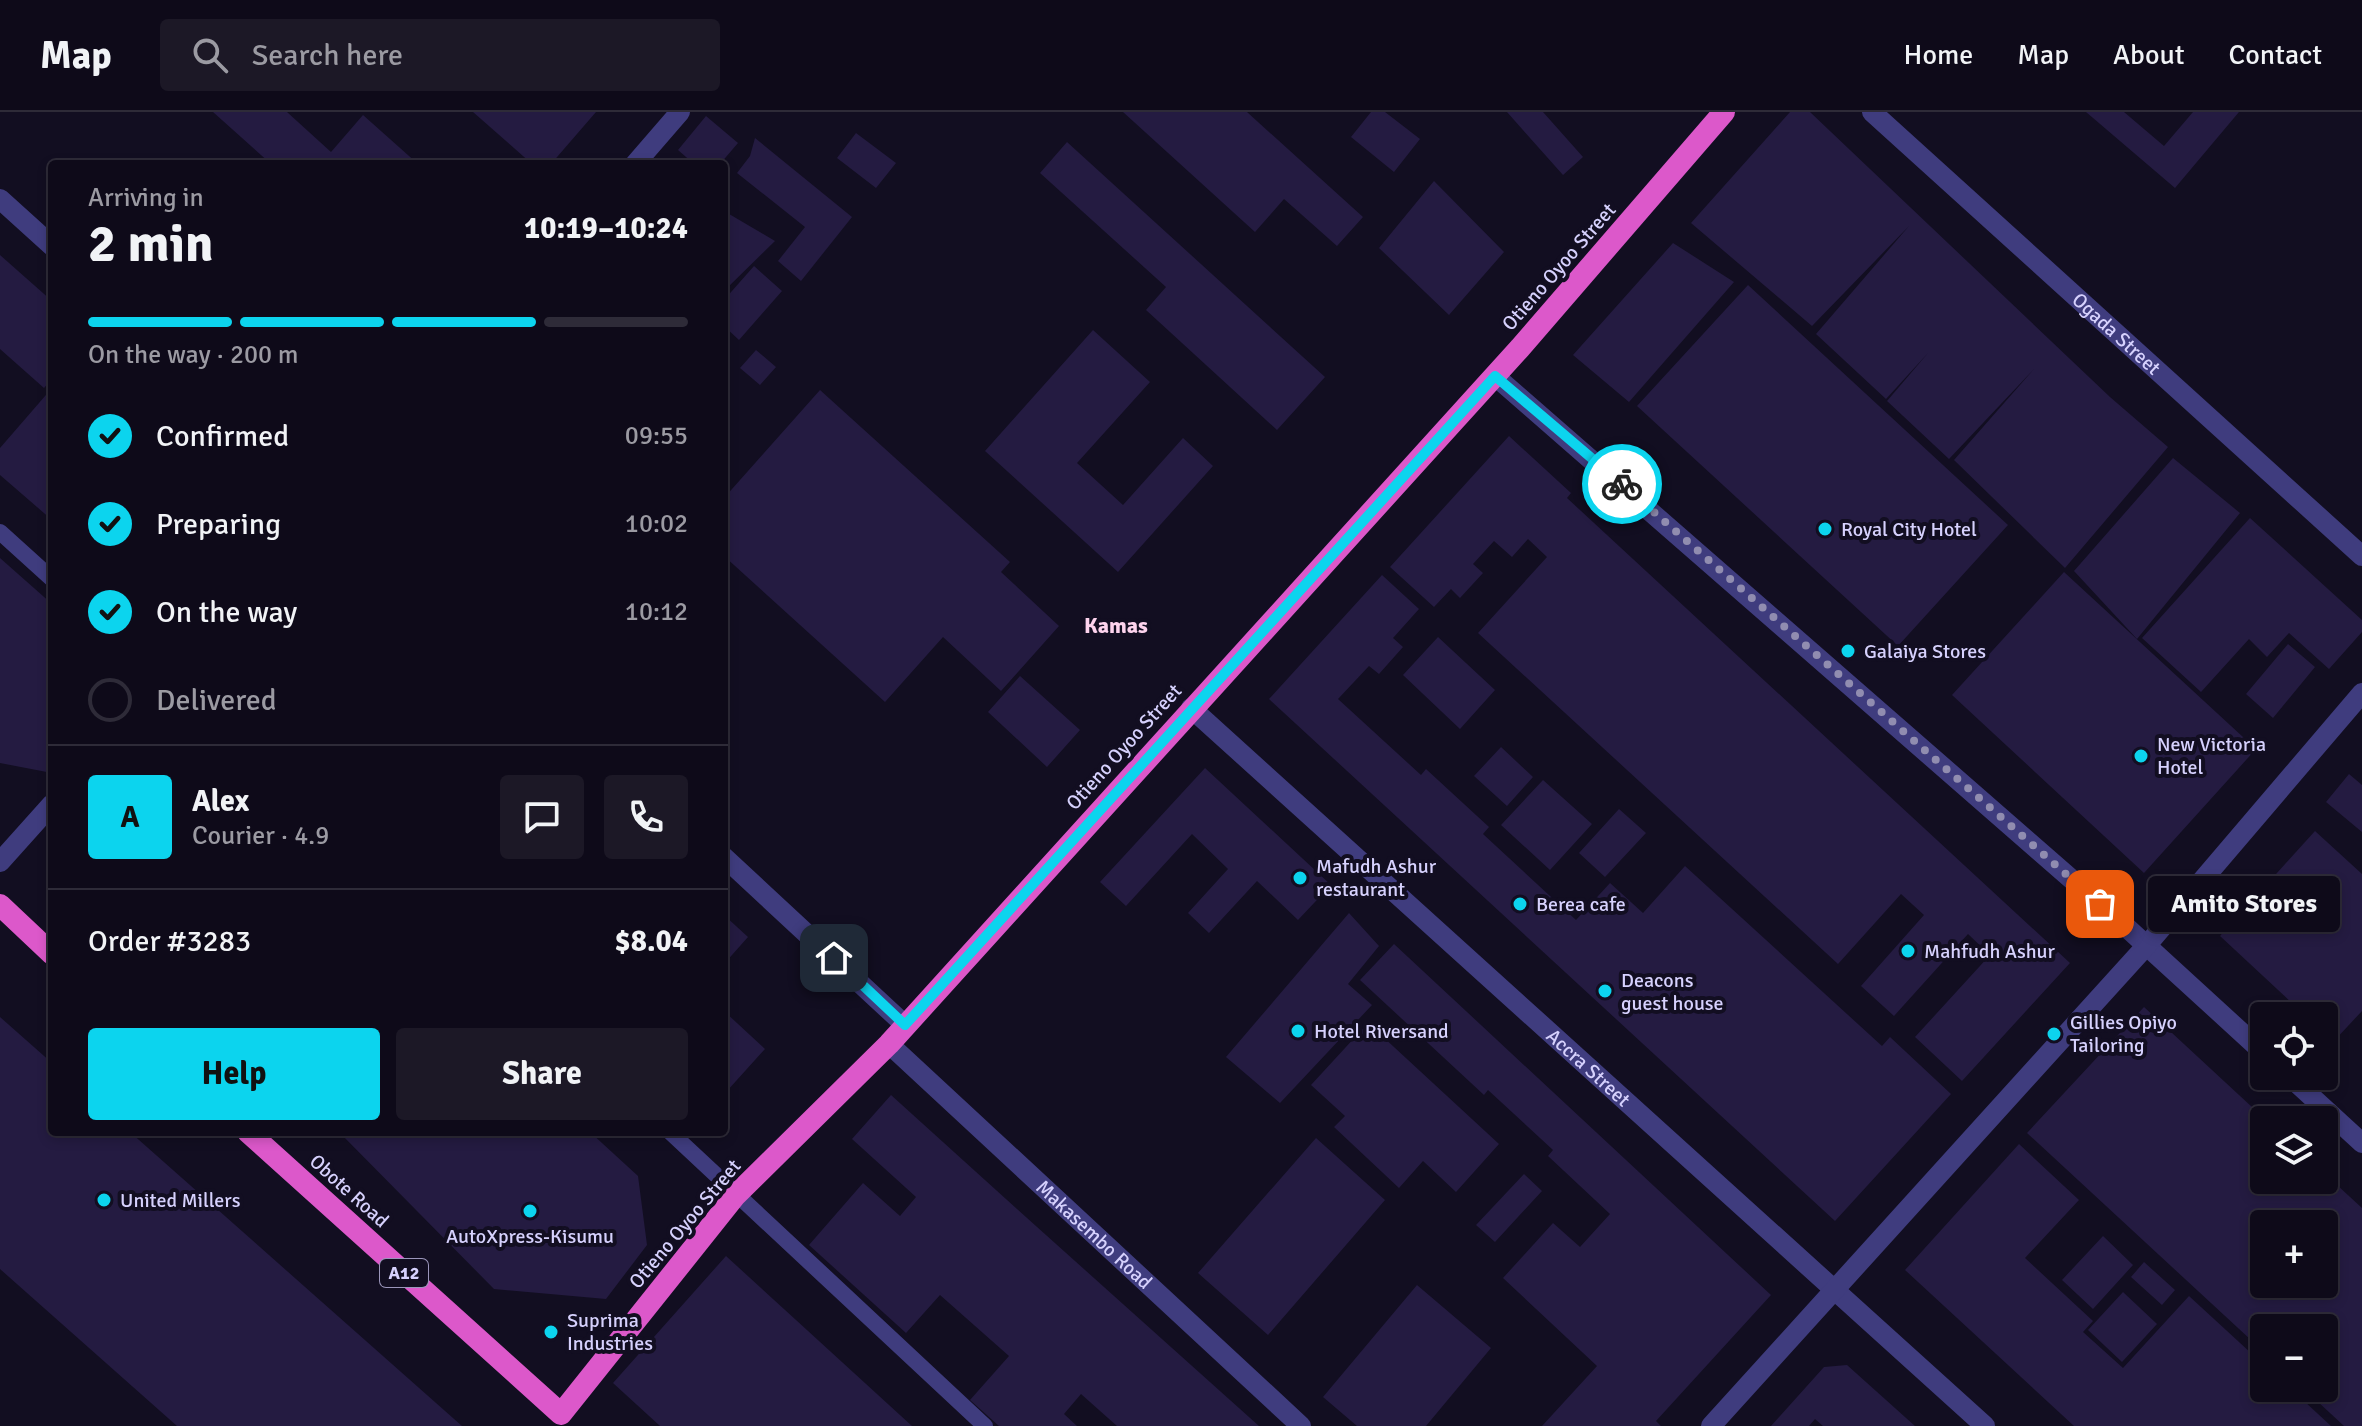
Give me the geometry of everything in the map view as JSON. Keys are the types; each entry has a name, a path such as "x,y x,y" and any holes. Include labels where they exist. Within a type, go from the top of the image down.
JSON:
{"highway":[{"name":"Otieno Oyoo Street","path":"561,1414 735,1196 889,1044 1495,376 1724,112"},
{"path":"0,905 48,950"},
{"name":"Obote Road","path":"252,1136 561,1414"}],"street":[{"path":"638,160 680,112"},
{"name":"Ogada Street","path":"1872,112 2362,556"},
{"path":"0,199 48,242"},
{"path":"1495,376 2147,945 2250,1040"},
{"path":"1711,1426 2147,945 2362,693"},
{"name":"Accra Street","path":"1191,708 1832,1291 1985,1426"},
{"path":"0,862 48,808"},
{"path":"728,861 905,1025"},
{"name":"Makasembo Road","path":"889,1044 1301,1426"},
{"path":"2304,1090 2362,1143"}],"lane":[{"path":"0,532 48,575"},
{"path":"674,1136 985,1426"}],"building":[{"path":"213,112 287,112 331,152 363,115 414,160 267,160"},
{"path":"473,112 596,112 554,160 527,160"},
{"path":"1123,112 1247,112 1363,217 1337,246 1284,199 1255,232"},
{"path":"1371,112 1385,112 1420,139 1394,172 1351,137"},
{"path":"1507,112 1543,112 1583,157 1563,175"},
{"path":"1790,112 1810,112 2110,397 2168,447 2065,568 1954,460 2034,369 1949,459 1887,401 1928,353 1886,399 1816,334 1909,226 1812,326 1691,223"},
{"path":"2086,112 2124,112 2164,146 2193,112 2239,112 2175,188"},
{"path":"706,116 738,143 723,160 689,160 678,150"},
{"path":"856,133 896,163 876,188 837,158"},
{"path":"755,138 852,217 801,281 778,261 805,227 737,173 750,156"},
{"path":"1067,142 1325,377 1277,430 1146,310 1166,287 1040,173"},
{"path":"1434,181 1504,252 1449,315 1379,248"},
{"path":"728,213 775,241 728,287"},
{"path":"1673,243 1734,282 1629,402 1573,355"},
{"path":"0,255 48,297 48,384 44,388 0,349"},
{"path":"754,266 782,291 739,340 728,330 728,295"},
{"path":"1748,285 2008,525 1898,646 1637,406"},
{"path":"1093,330 1150,382 1077,463 1123,505 1183,438 1213,466 1118,572 985,451"},
{"path":"756,350 776,367 760,385 740,368"},
{"path":"820,390 1010,562 1001,572 1059,626 1001,691 943,637 885,702 728,560 728,494"},
{"path":"48,393 48,517 0,475 0,448"},
{"path":"1509,436 1571,493 1567,498 2070,963 1962,1081 1915,1037 1990,955 1968,934 1894,1016 1861,986 1924,915 1901,894 1838,964 1478,633 1547,557 1528,539 1512,557 1494,541 1473,564 1483,573 1460,598 1451,589 1434,607 1390,567"},
{"path":"2173,458 2240,513 2137,639 2074,571"},
{"path":"2250,518 2362,620 2362,632 2329,669 2289,633 2267,657 2249,639 2201,692 2142,638"},
{"path":"0,558 48,600 48,772 0,763"},
{"name":"New Victoria Hotel","path":"2064,572 2256,749 2144,873 1952,695"},
{"path":"1382,575 1419,609 1393,638 1403,647 1379,674 1369,666 1338,699 1421,775 1426,769 1489,827 1483,834 1576,920 1610,883 1643,913 1685,866 1882,1046 1890,1037 1951,1094 1835,1221 1269,699"},
{"path":"1438,637 1495,690 1460,729 1403,675"},
{"path":"2288,644 2315,667 2273,718 2246,694"},
{"path":"1020,676 1080,730 1047,767 988,712"},
{"path":"1501,747 1533,777 1507,806 1474,776"},
{"path":"1205,768 1331,885 1298,920 1257,881 1209,933 1188,913 1228,869 1192,834 1126,906 1100,882"},
{"path":"2349,774 2362,785 2362,832 2326,802"},
{"path":"1543,780 1592,824 1550,870 1501,825"},
{"path":"1619,809 1646,833 1605,877 1579,853"},
{"path":"2315,831 2362,874 2362,1011 2338,1037 2338,1002 2291,1002 2220,936"},
{"name":"Hotel Riversand","path":"1349,913 1379,946 1348,984 1372,1005 1280,1103 1226,1057"},
{"path":"728,919 748,937 728,960"},
{"path":"1394,944 1771,1295 1656,1421 1661,1426 1542,1426 1597,1366 1503,1278 1553,1223 1580,1247 1610,1214 1548,1156 1553,1150 1488,1090 1484,1095 1360,980"},
{"path":"2144,1007 2251,1106 2250,1194 2338,1194 2338,1186 2362,1208 2362,1426 2344,1426 2318,1402 2338,1402 2338,1314 2250,1314 2250,1339 2027,1133"},
{"path":"728,1015 765,1049 728,1090"},
{"name":"United Millers","path":"0,1017 48,1059 48,1136 135,1136 462,1426 177,1426 0,1269"},
{"path":"1368,1023 1499,1144 1456,1192 1423,1161 1399,1188 1334,1127 1345,1116 1311,1085"},
{"path":"891,1095 1259,1426 1117,1426 1081,1394 1064,1414 1077,1426 999,1426 970,1400 1009,1356 940,1295 906,1333 809,1245 863,1183 900,1216 916,1197 852,1139"},
{"name":"AutoXpress-Kisumu","path":"343,1136 594,1136 638,1176 647,1245 606,1299 494,1289"},
{"path":"1316,1138 1385,1200 1268,1335 1198,1273"},
{"path":"2019,1144 2079,1200 2025,1258 2093,1321 2083,1332 2123,1368 2189,1296 2250,1352 2250,1402 2305,1402 2331,1426 2074,1426 1905,1270"},
{"path":"1524,1174 1542,1191 1495,1242 1476,1225"},
{"path":"2103,1236 2133,1265 2093,1309 2062,1280"},
{"path":"726,1256 912,1426 660,1426 613,1383"},
{"path":"2144,1262 2175,1290 2162,1305 2131,1277"},
{"path":"1417,1285 1491,1348 1426,1426 1357,1426 1323,1397"},
{"path":"2123,1292 2157,1324 2122,1362 2088,1330"},
{"path":"1847,1365 1915,1426 1823,1426 1815,1419 1809,1426 1771,1426 1824,1367"}],"way so far":[{"path":"1622,484 2100,904"}],"place":[{"name":"Royal City Hotel","path":"1825,529"},
{"name":"Galaiya Stores","path":"1848,651"},
{"name":"New Victoria Hotel","path":"2141,756"},
{"name":"Mafudh Ashur restaurant","path":"1300,878"},
{"name":"Berea cafe","path":"1520,904"},
{"name":"Amito Stores","path":"2100,904"},
{"name":"Mahfudh Ashur","path":"1908,951"},
{"name":"Deacons guest house","path":"1605,991"},
{"name":"Hotel Riversand","path":"1298,1031"},
{"name":"Gillies Opiyo Tailoring","path":"2054,1034"},
{"name":"United Millers","path":"104,1200"},
{"name":"AutoXpress-Kisumu","path":"530,1211"},
{"name":"Suprima Industries","path":"551,1332"}],"district":[{"name":"Kamas","path":"1116,625"}],"route":[{"path":"834,958 905,1025 1495,376 1519,393 1622,484"}]}
